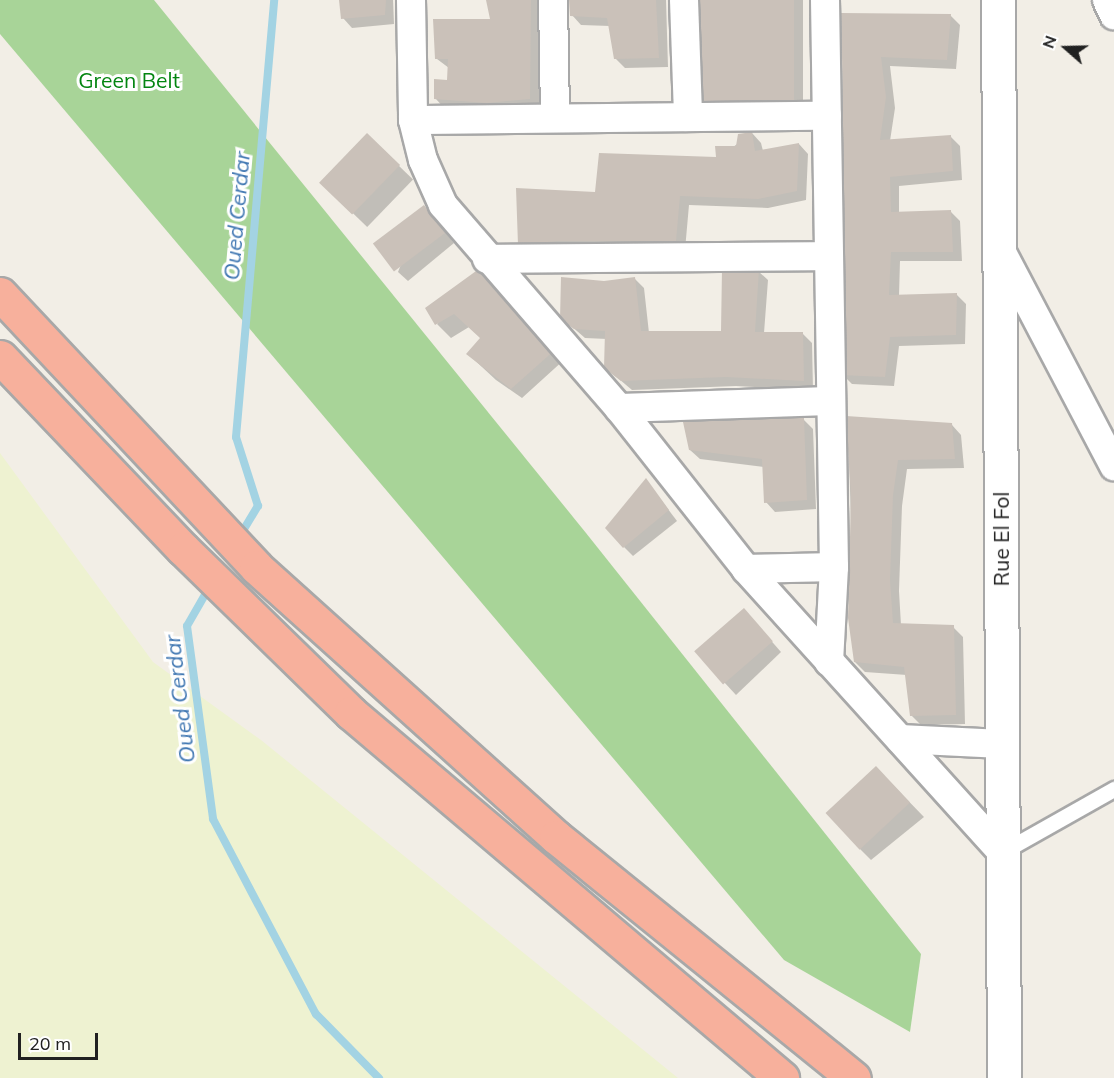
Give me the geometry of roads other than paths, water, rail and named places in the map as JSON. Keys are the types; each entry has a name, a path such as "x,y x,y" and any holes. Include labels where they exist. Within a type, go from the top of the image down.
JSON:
{"highway":[{"path":"0,294 256,567 556,837 854,1078"},
{"path":"0,357 183,549 351,713 782,1078"}],"street":[{"path":"411,0 413,120 423,160 443,204 487,259 619,408 746,569 1002,852"},
{"path":"553,0 555,118"},
{"path":"684,0 688,117"},
{"path":"825,0 834,567 829,662"},
{"name":"Rue El Fol","path":"998,0 1004,1078"},
{"path":"1107,0 1114,15"},
{"path":"413,120 827,116"},
{"path":"998,245 1114,466"},
{"path":"487,259 828,256"},
{"path":"619,408 830,401"},
{"path":"746,569 834,567"},
{"path":"900,739 1002,744"}],"lane":[{"path":"1002,852 1114,789"}],"waterway":[{"name":"Oued Cerdar","path":"238,539 258,506 236,437 274,0"},
{"name":"Oued Cerdar","path":"210,586 187,626 213,819 316,1014 379,1078"}],"park label":[{"name":"Green Belt","path":"129,80"}]}
